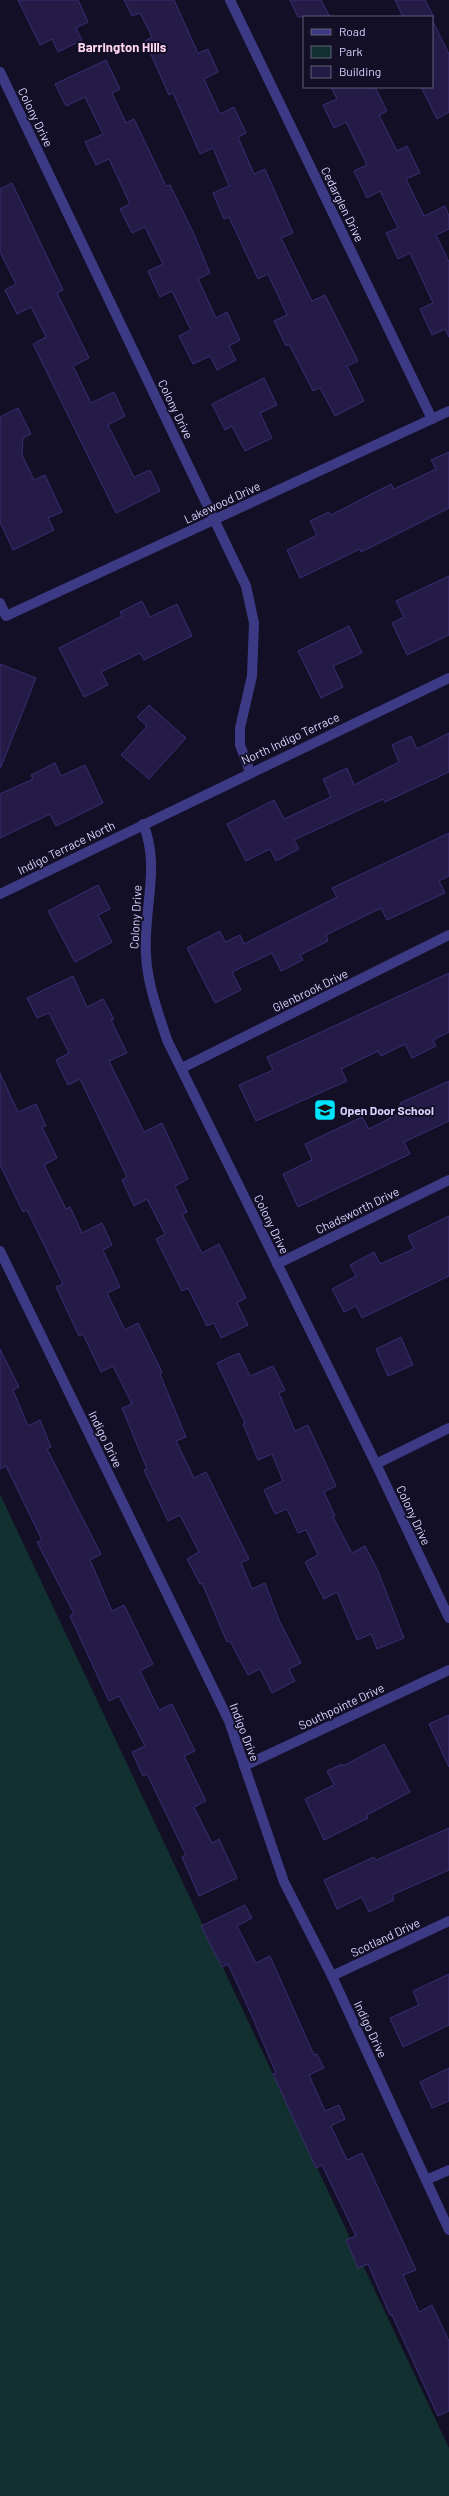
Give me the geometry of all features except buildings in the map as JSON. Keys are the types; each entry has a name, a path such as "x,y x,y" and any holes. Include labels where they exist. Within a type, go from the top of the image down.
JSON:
{"street":[{"name":"Cedarglen Drive","path":"230,0 432,419"},
{"name":"Colony Drive","path":"0,72 246,586 254,623 252,676 240,728 240,745 250,772"},
{"name":"Lakewood Drive","path":"0,604 6,616 449,411"},
{"name":"North Indigo Terrace","path":"143,824 449,678"},
{"name":"Colony Drive","path":"143,824 152,854 146,954 154,1002 167,1040 376,1464 449,1618"},
{"name":"Indigo Terrace North","path":"0,894 143,824"},
{"name":"Glenbrook Drive","path":"182,1068 449,935"},
{"name":"Chadsworth Drive","path":"277,1264 449,1180"},
{"name":"Indigo Drive","path":"0,1251 229,1721 284,1882 332,1976 449,2230"},
{"path":"376,1464 449,1428"},
{"name":"Southpointe Drive","path":"244,1766 449,1670"},
{"name":"Scotland Drive","path":"332,1976 449,1921"},
{"path":"426,2180 449,2170"}],"green space":[{"path":"0,1494 449,2448 449,2496 0,2496"}],"place":[{"name":"Open Door School","path":"325,1110"}],"district":[{"name":"Barrington Hills","path":"122,47"}]}
